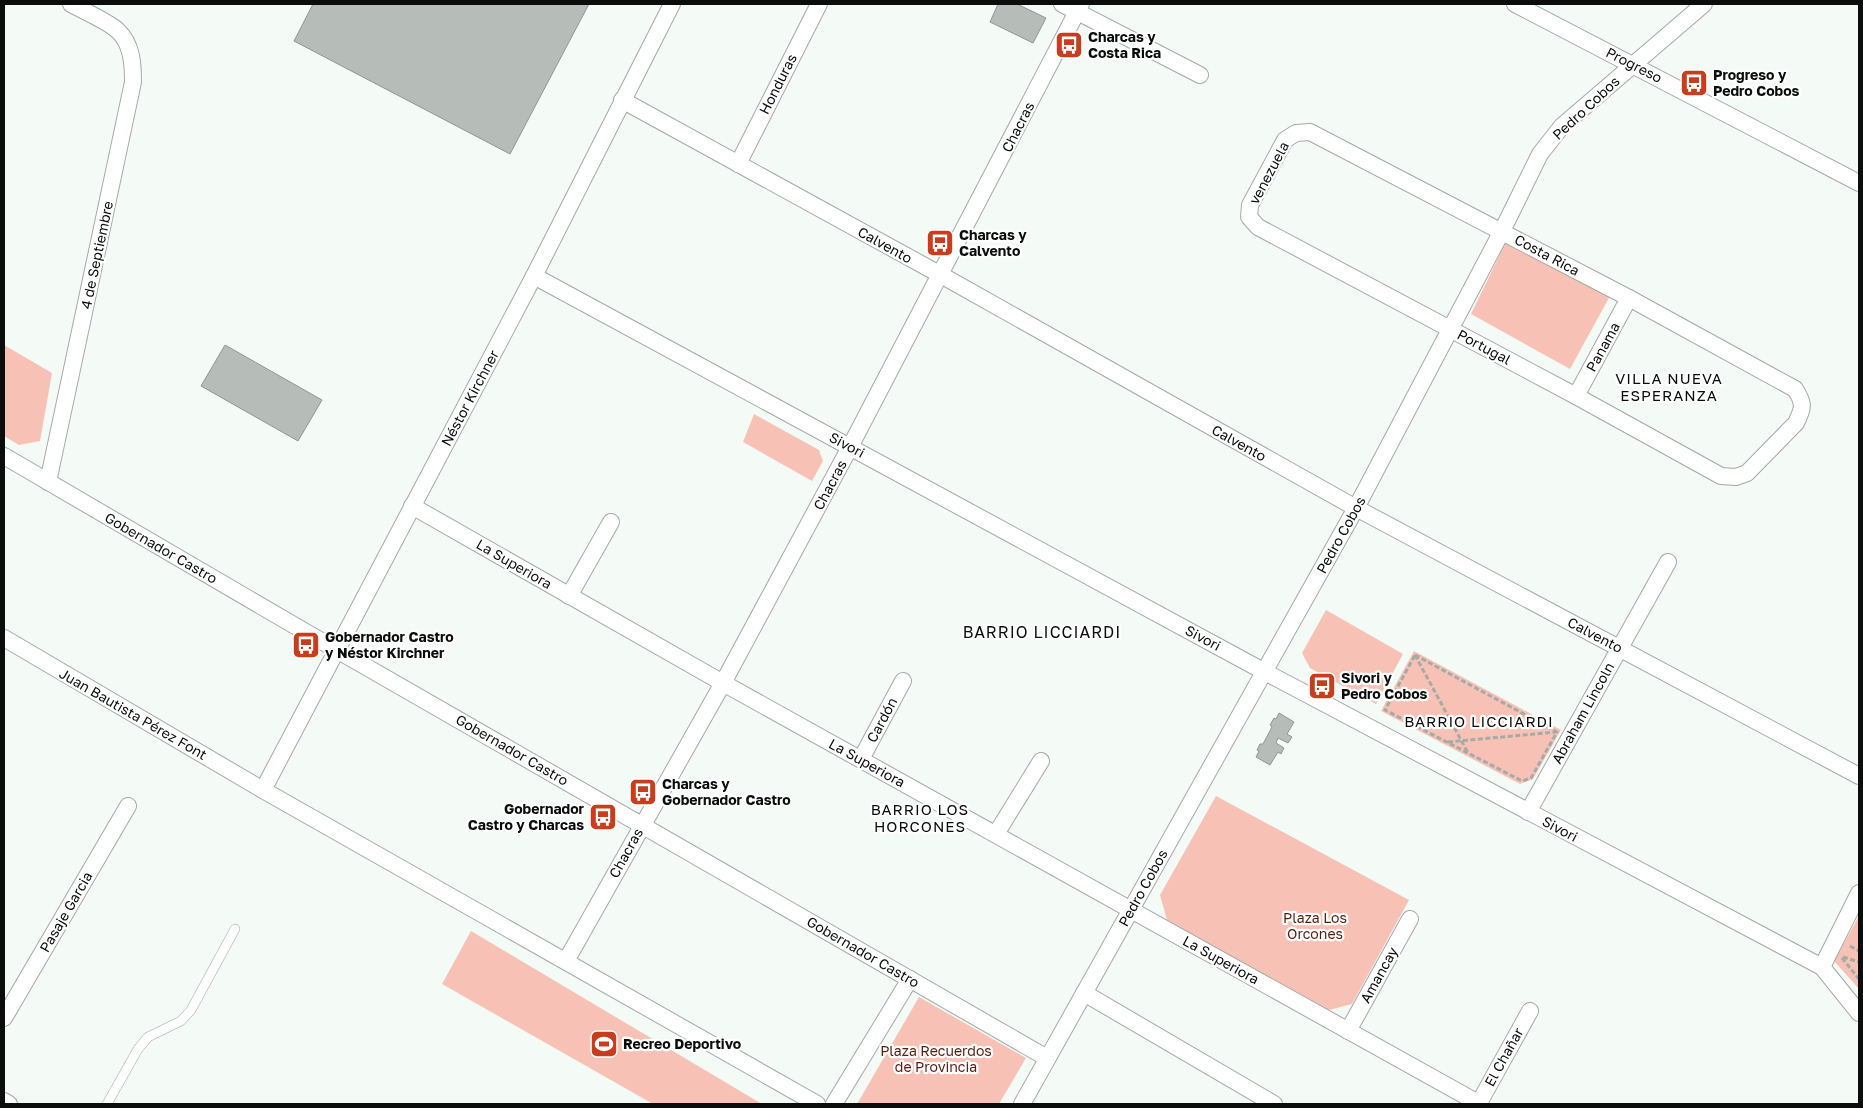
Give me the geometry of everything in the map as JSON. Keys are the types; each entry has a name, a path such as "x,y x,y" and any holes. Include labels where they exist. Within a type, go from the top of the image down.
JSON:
{"street":[{"name":"4 de Septiembre","path":"48,482 133,82 133,62 130,49 118,30 71,4"},
{"name":"Néstor Kirchner","path":"263,790 534,276 672,4"},
{"name":"Honduras","path":"738,164 818,4"},
{"path":"1062,4 1080,8 1200,75"},
{"name":"Progreso","path":"1515,4 1859,183"},
{"name":"Pedro Cobos","path":"1022,1104 1356,508 1502,231 1540,154 1562,126 1704,4"},
{"name":"Chacras","path":"566,961 723,683 941,276 1080,8"},
{"name":"Calvento","path":"622,100 1356,508 1859,776"},
{"name":"Costa Rica","path":"1296,133 1310,132 1630,298 1795,388 1802,401 1801,413 1796,423 1747,473 1736,477 1721,476"},
{"name":"venezuela","path":"1249,218 1250,205 1285,140 1296,133"},
{"name":"Portugal","path":"1249,218 1258,227 1576,396 1721,476"},
{"name":"Sivori","path":"534,276 1265,672 1822,967 1859,1013"},
{"name":"Panama","path":"1576,396 1630,298"},
{"name":"Gobernador Castro","path":"4,456 336,650 1047,1058"},
{"name":"La Superiora","path":"412,506 723,683 1479,1104"},
{"path":"569,596 611,522"},
{"name":"Abraham Lincoln","path":"1528,812 1668,562"},
{"name":"Juan Bautista Pérez Font","path":"4,638 263,790 817,1104"},
{"name":"Cardón","path":"861,759 903,681"},
{"path":"996,834 1040,761"},
{"name":"Pasaje Garcia","path":"4,1018 128,806"},
{"path":"1822,967 1859,894"},
{"name":"Amancay","path":"1348,1031 1410,919"},
{"path":"834,1104 910,979"},
{"path":"1084,993 1274,1104"},
{"name":"El Chañar","path":"1479,1104 1530,1011"},
{"path":"4,1101 8,1104"}],"lane":[{"path":"106,1104 138,1049 148,1037 181,1021 191,1010 235,929"}],"path":[{"path":"1415,655 1557,732"},
{"path":"1415,655 1468,753"},
{"path":"1415,655 1385,710 1522,781 1531,778 1557,732"},
{"path":"1447,742 1557,732"},
{"path":"1840,957 1847,944 1859,951"},
{"path":"1840,957 1859,962"},
{"path":"1840,957 1859,979"}],"green space":[{"path":"1507,240 1610,296 1570,369 1471,314"},
{"path":"4,345 52,373 40,441 19,445 4,436"},
{"path":"754,414 819,450 823,461 812,481 743,442"},
{"path":"1326,610 1403,654 1376,704 1310,668 1302,653"},
{"path":"1414,651 1561,730 1533,779 1520,784 1381,711"},
{"name":"Plaza Los Orcones","path":"1216,796 1409,900 1352,1004 1329,1010 1167,920 1160,895"},
{"path":"1859,916 1859,989 1834,961"},
{"name":"Recreo Deportivo","path":"471,931 762,1104 653,1104 442,984"},
{"name":"Plaza Recuerdos de Provincia","path":"919,997 1026,1058 999,1104 857,1104"}],"building":[{"path":"313,4 589,4 510,154 294,41"},
{"path":"998,4 1017,4 1046,18 1033,43 990,22"},
{"path":"225,345 322,400 298,441 201,386"},
{"path":"1279,713 1294,722 1287,734 1292,737 1288,743 1278,738 1276,743 1284,748 1281,754 1278,752 1270,765 1256,757 1259,751 1257,750 1260,744 1263,744 1272,727 1270,725"}],"place":[{"name":"Charcas y Costa Rica","path":"1069,45"},
{"name":"Progreso y Pedro Cobos","path":"1694,83"},
{"name":"Charcas y Calvento","path":"940,243"},
{"name":"Gobernador Castro y Néstor Kirchner","path":"306,645"},
{"name":"Sivori y Pedro Cobos","path":"1322,686"},
{"name":"Charcas y Gobernador Castro","path":"643,792"},
{"name":"Gobernador Castro y Charcas","path":"603,817"},
{"name":"Recreo Deportivo","path":"604,1044"}],"district":[{"name":"VILLA NUEVA ESPERANZA","path":"1669,388"},
{"name":"BARRIO LICCIARDI","path":"1042,632"},
{"name":"BARRIO LICCIARDI","path":"1479,722"},
{"name":"BARRIO LOS HORCONES","path":"920,818"}]}
